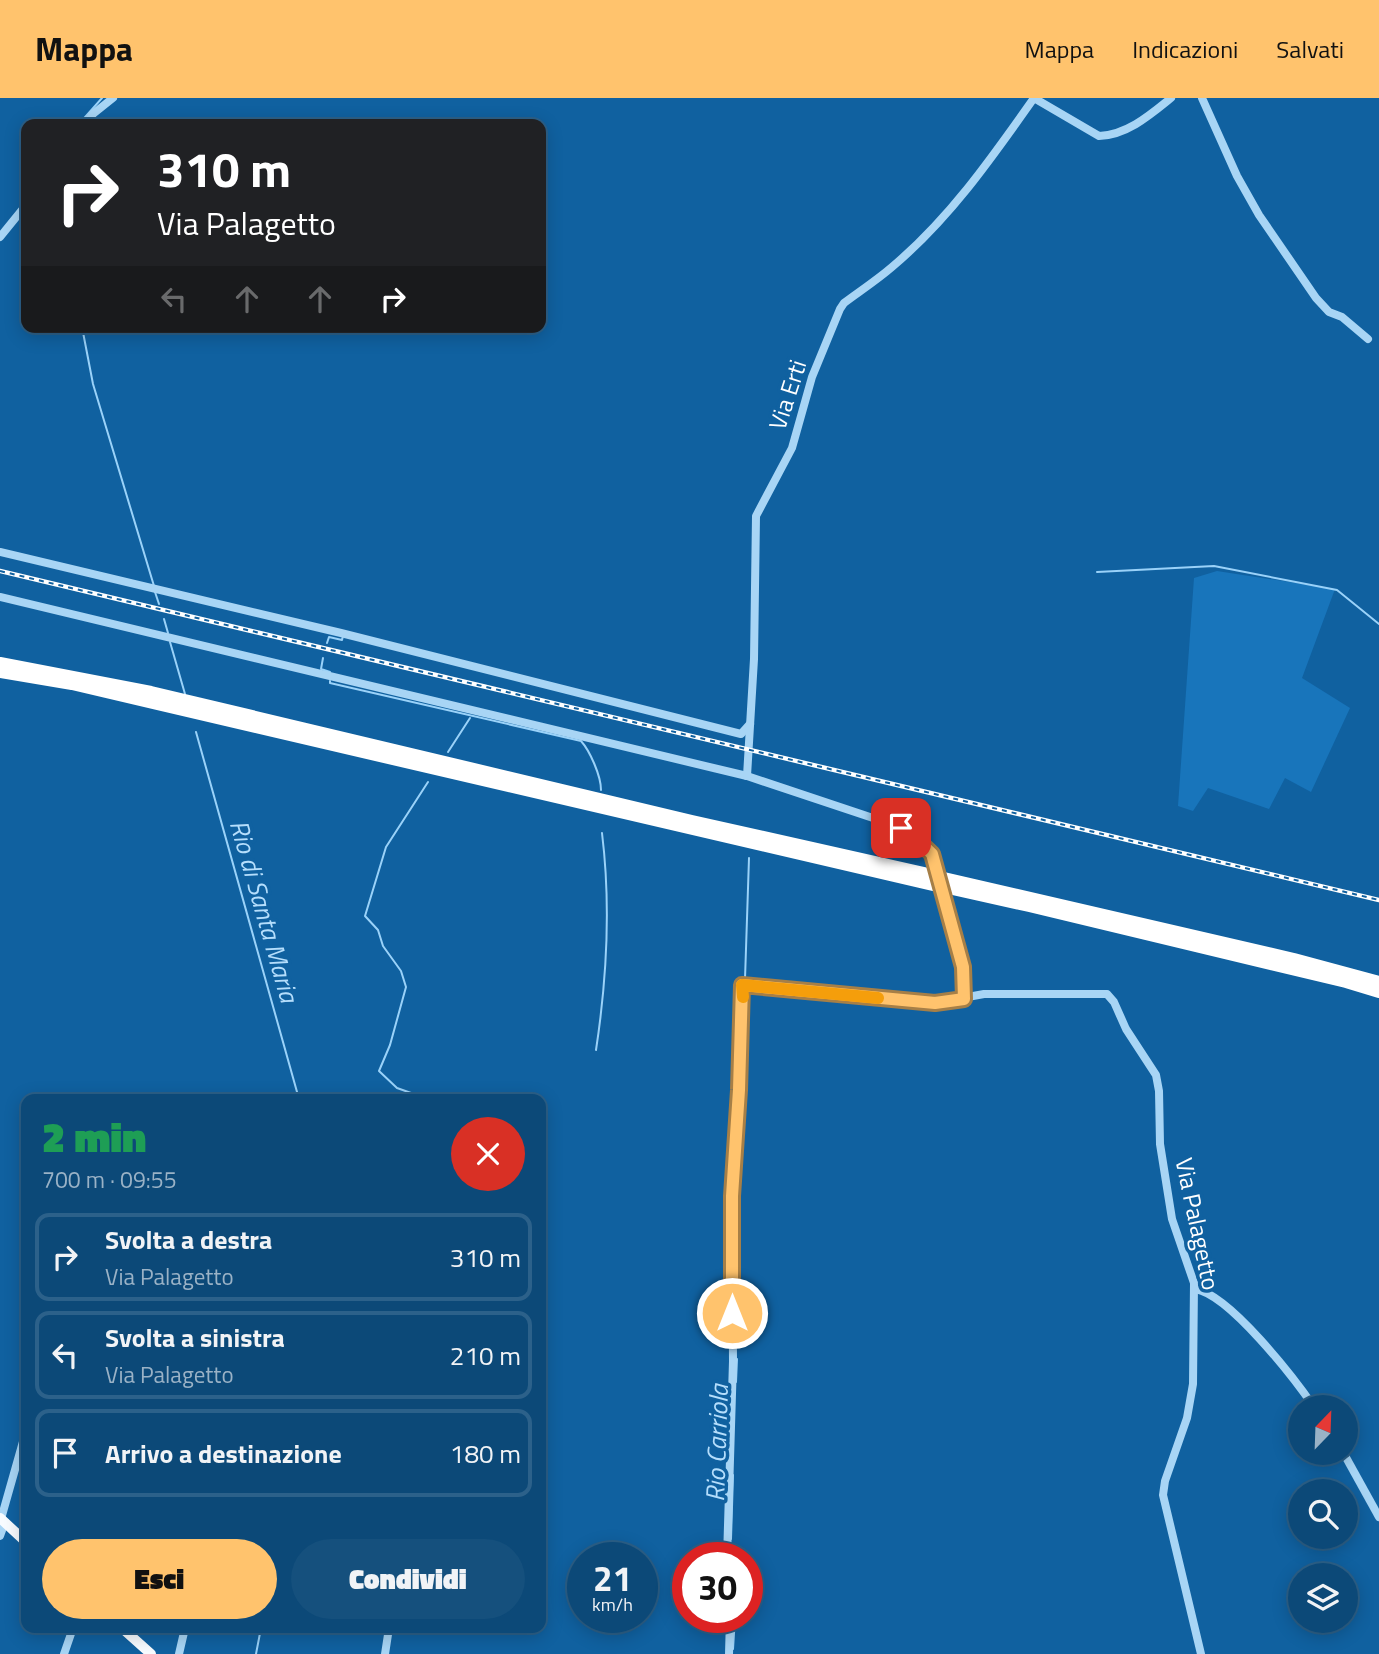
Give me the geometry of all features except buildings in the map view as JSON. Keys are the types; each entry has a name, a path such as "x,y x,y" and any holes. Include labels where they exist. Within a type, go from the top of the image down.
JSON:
{"highway":[{"path":"0,663 151,692 679,818 1379,992"},
{"path":"0,672 132,698 1294,960 1379,982"}],"main road":[{"path":"2,1520 21,1537"},
{"path":"128,1633 151,1654"}],"street":[{"path":"90,119 113,98"},
{"path":"1034,98 1099,136 1110,136 1134,125 1171,98"},
{"name":"Via Erti","path":"747,776 751,724 756,516 792,448 812,377 840,309 844,303 892,267 952,208 989,162 1034,98"},
{"path":"1202,98 1237,176 1259,215 1316,298 1329,312 1342,317 1368,339"},
{"path":"0,237 21,211"},
{"path":"0,552 344,634 741,734 751,724"},
{"path":"0,597 747,776 908,831 932,854 963,967 964,999"},
{"name":"Via Palagetto","path":"727,1542 733,1362 732,1196 742,985 935,1003 984,994 1107,994 1156,1075 1160,1143 1172,1219 1195,1289 1193,1384 1187,1418 1163,1494 1201,1654"},
{"path":"1195,1289 1205,1291 1251,1329 1305,1395"},
{"path":"0,1536 21,1450"},
{"path":"1350,1465 1379,1517"},
{"path":"64,1654 72,1633"},
{"path":"178,1654 184,1633"},
{"path":"385,1654 388,1633"},
{"path":"729,1654 730,1633"}],"shaded area":[{"path":"1217,571 1335,589 1302,678 1350,708 1311,792 1285,778 1269,809 1208,788 1193,811 1178,806 1194,578"}],"waterway":[{"name":"Rio di Santa Maria","path":"83,119 102,98"},
{"name":"Rio di Santa Maria","path":"83,333 93,384 154,586"},
{"path":"1097,572 1214,566 1337,590 1379,624"},
{"name":"Rio di Santa Maria","path":"155,592 159,604"},
{"name":"Rio di Santa Maria","path":"164,619 168,633"},
{"path":"327,643 329,637 342,640 343,636"},
{"name":"Rio di Santa Maria","path":"170,642 185,694"},
{"path":"323,658 321,669 330,672"},
{"path":"330,681 581,741 594,764 601,790"},
{"path":"448,752 470,718"},
{"name":"Rio di Santa Maria","path":"196,732 298,1094"},
{"path":"414,1094 397,1088 379,1071 390,1045 406,987 401,971 383,946 378,930 365,916 386,847 428,782"},
{"path":"596,1050 606,942 602,833"},
{"name":"Rio Carriola","path":"745,979 749,858"},
{"name":"Rio Carriola","path":"738,1169 739,1143"},
{"name":"Rio Carriola","path":"736,1382 737,1359"},
{"name":"Rio Carriola","path":"731,1539 733,1475"},
{"name":"Rio di Santa Maria","path":"256,1654 260,1633"},
{"name":"Rio Carriola","path":"733,1649 734,1633"}],"railway":[{"path":"0,571 1379,900"}],"slow traffic":[{"path":"743,997 742,985 878,998"}],"route":[{"path":"732,1313 732,1196 742,985 935,1003 964,999 963,967 932,854 916,837 901,828"}]}
